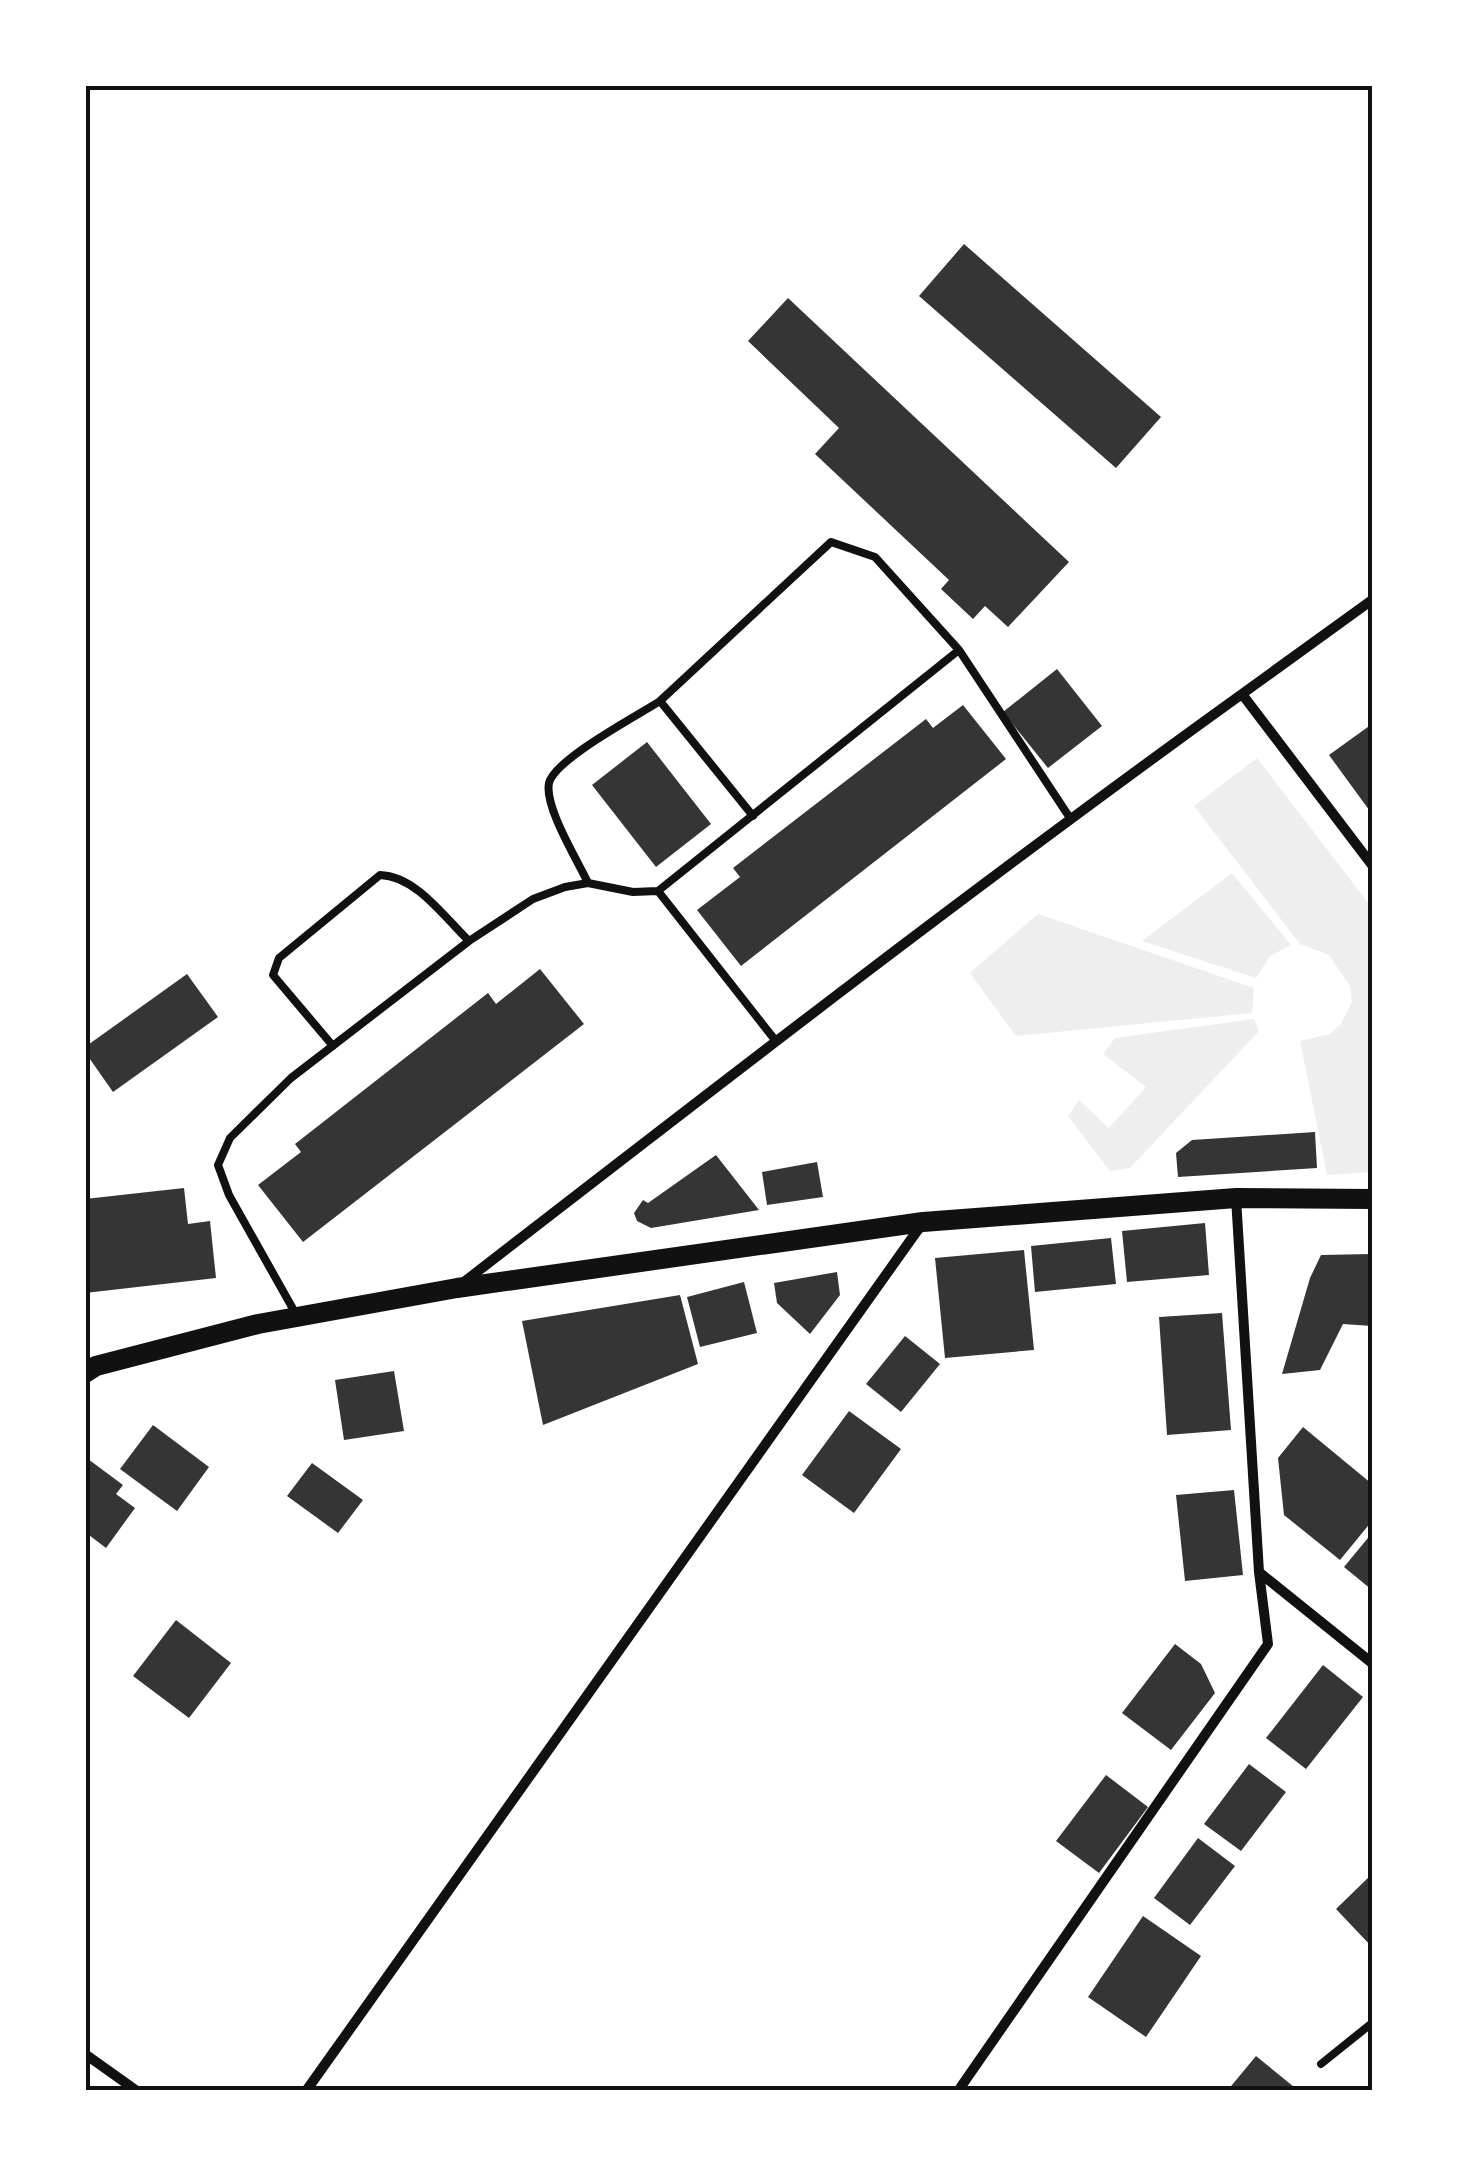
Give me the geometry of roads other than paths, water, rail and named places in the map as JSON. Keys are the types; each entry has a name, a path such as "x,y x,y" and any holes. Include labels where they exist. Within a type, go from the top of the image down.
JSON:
{"main road":[{"path":"85,1373 96,1366 298,1316 456,1288 923,1222 1236,1198 1372,1199"}],"street":[{"path":"456,1288 775,1040 1070,818 1372,600"},
{"path":"1242,694 1372,864"},
{"path":"958,2091 1268,1644 1236,1198"},
{"path":"306,2091 923,1222"},
{"path":"1260,1572 1372,1664"},
{"path":"85,2054 136,2091"}],"lane":[{"path":"588,884 551,804 550,782 560,766 660,701 832,542 875,557 958,650 1070,818"},
{"path":"298,1316 229,1195 218,1164 230,1138 291,1078 469,941 534,899 565,887 588,884 633,892 658,891 958,650"},
{"path":"660,701 753,816"},
{"path":"334,1046 273,975 279,958 380,874 393,875 410,884 469,941"},
{"path":"658,891 775,1040"},
{"path":"1320,2064 1372,2023"}]}
